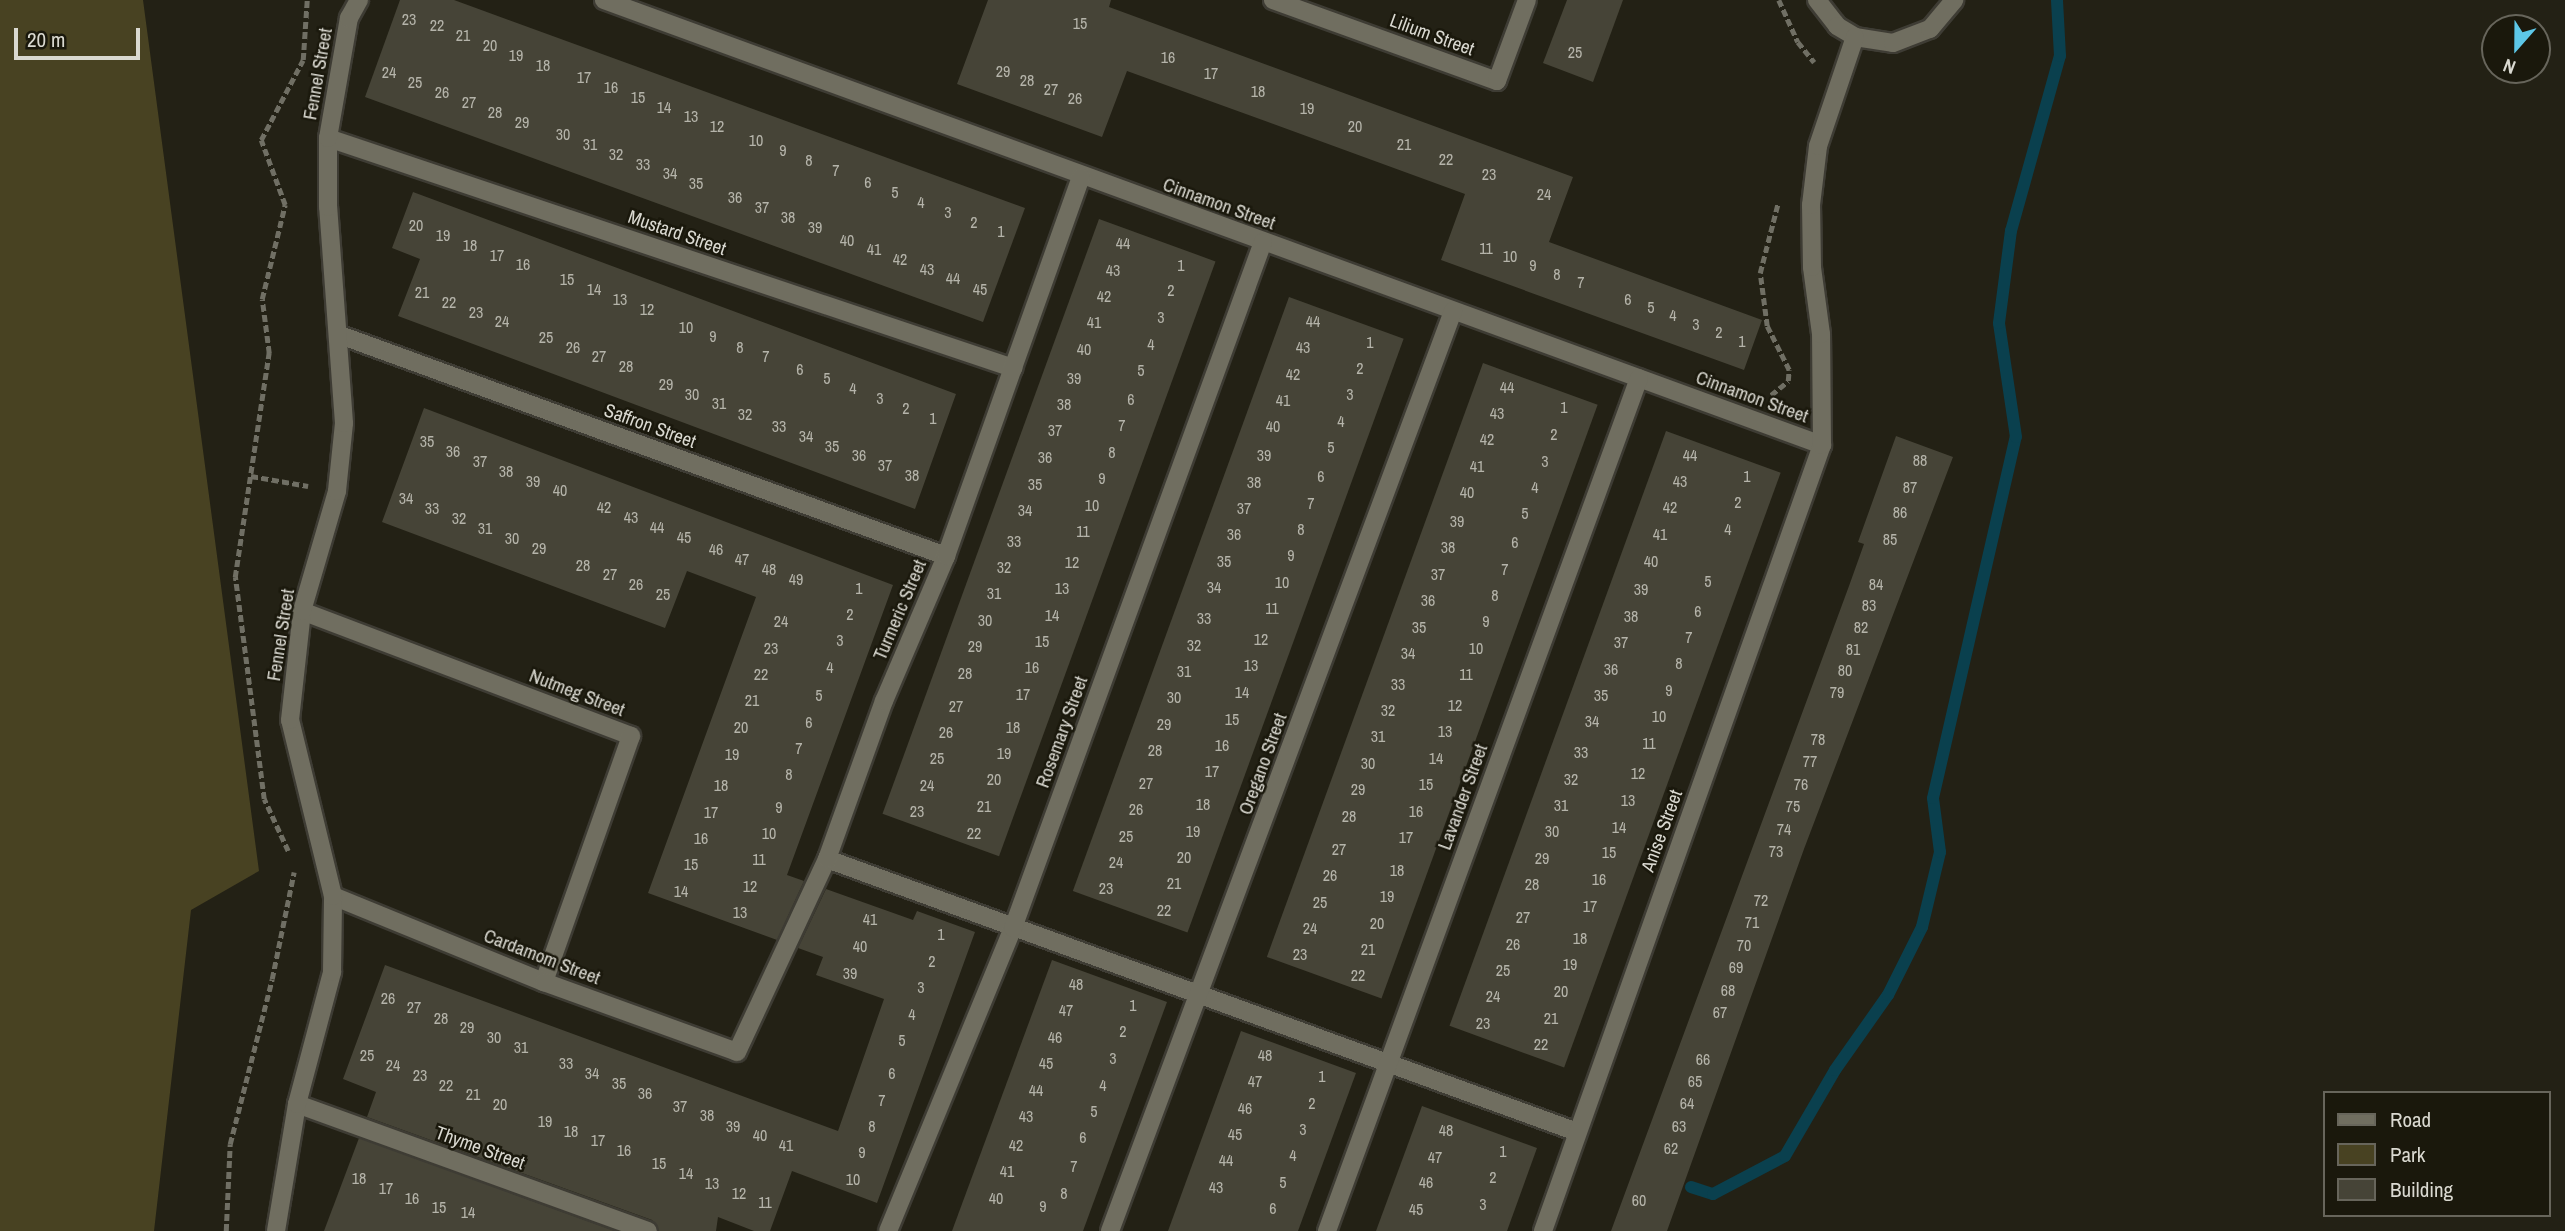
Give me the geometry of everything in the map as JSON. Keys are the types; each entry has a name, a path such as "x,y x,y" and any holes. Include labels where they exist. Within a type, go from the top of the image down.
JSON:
{"street":[{"name":"Fennel Street","path":"276,1231 297,1104 328,997 333,897 290,720 302,611 337,491 344,423 340,335 328,207 328,138 349,18 359,0"},
{"name":"Cinnamon Street","path":"604,0 1081,177 1822,444"},
{"name":"Lilium Street","path":"1283,2 1497,81 1527,0"},
{"path":"1817,0 1837,26 1855,37 1874,43 1912,38 1930,29 1954,0"},
{"path":"1822,444 1821,334 1812,267 1811,205 1818,146 1855,37"},
{"name":"Mustard Street","path":"328,138 1013,368"},
{"name":"Turmeric Street","path":"737,1052 827,859 884,701 946,556 1081,177"},
{"name":"Rosemary Street","path":"888,1231 1013,928 1264,242"},
{"name":"Oregano Street","path":"1110,1231 1453,311"},
{"name":"Saffron Street","path":"340,335 946,556"},
{"name":"Lavander Street","path":"1327,1231 1639,378"},
{"name":"Anise Street","path":"1543,1231 1822,444"},
{"name":"Nutmeg Street","path":"302,611 631,736 544,982"},
{"path":"827,859 1577,1132"},
{"name":"Cardamom Street","path":"333,897 544,982 737,1052"},
{"name":"Thyme Street","path":"297,1104 648,1231"}],"path":[{"path":"290,854 264,799 235,577 269,353 262,299 285,205 261,140 303,61 307,0"},
{"path":"251,476 337,491"},
{"path":"226,1231 230,1144 272,979 295,866"}],"green space":[{"path":"0,0 143,0 259,871 191,910 154,1231 0,1231"}],"building":[{"path":"400,0 454,0 1025,208 983,322 365,97"},
{"path":"988,0 1111,0 1109,7 1573,177 1549,242 1762,320 1744,370 1441,260 1465,194 1268,122 1127,71 1102,137 957,84"},
{"path":"1567,0 1623,0 1593,82 1543,63"},
{"path":"413,192 956,394 915,509 398,316 420,259 392,248"},
{"path":"1099,219 1216,261 999,856 883,814"},
{"path":"1289,297 1404,339 1187,933 1073,891"},
{"path":"1483,363 1598,405 1381,999 1267,957"},
{"path":"424,408 893,585 787,875 804,881 777,940 648,893 756,597 687,571 665,628 382,522"},
{"path":"1666,431 1781,473 1564,1068 1450,1026"},
{"path":"1896,436 1953,457 1804,849 1667,1231 1611,1231 1849,586 1864,544 1858,542"},
{"path":"826,889 913,920 917,911 975,932 877,1203 792,1171 770,1231 754,1231 718,1217 716,1231 659,1231 652,1220 367,1117 376,1092 343,1079 385,965 838,1131 884,999 816,975 823,957 798,948"},
{"path":"1052,960 1167,1002 1083,1231 952,1231"},
{"path":"1241,1031 1356,1073 1298,1231 1168,1231"},
{"path":"1422,1106 1537,1148 1507,1231 1376,1231"},
{"path":"359,1138 615,1231 324,1231"}],"waterway":[{"path":"1691,1187 1713,1194 1785,1156 1835,1070 1888,995 1922,927 1940,852 1933,798 2016,437 1999,323 2011,231 2060,56 2057,0"}]}
